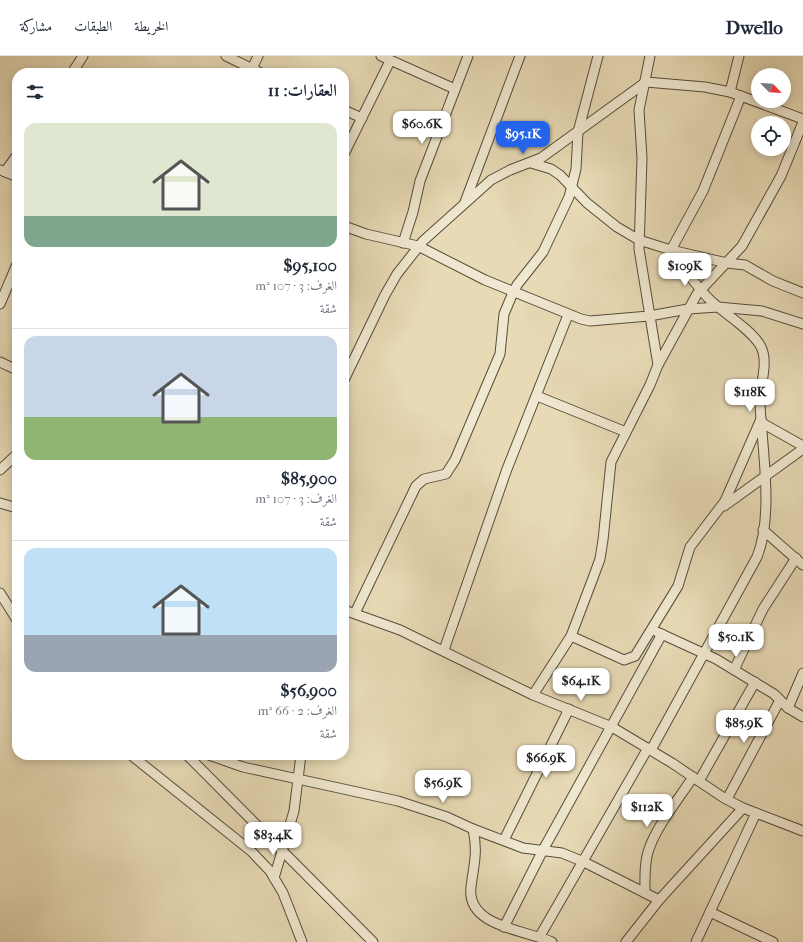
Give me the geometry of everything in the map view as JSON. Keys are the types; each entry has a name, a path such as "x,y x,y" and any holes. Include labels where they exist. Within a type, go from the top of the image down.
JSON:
{"street":[{"path":"75,68 83,56"},
{"path":"226,56 247,68"},
{"path":"255,68 258,56"},
{"path":"381,56 455,90"},
{"path":"403,242 413,212 420,181 468,56"},
{"path":"464,204 520,56"},
{"path":"354,613 416,486 424,479 446,474 455,460 500,354 504,314 513,292 543,252 572,186 576,169 578,132 598,56"},
{"path":"650,56 646,82 639,110 642,158 639,240 649,316 658,365"},
{"path":"730,92 738,56"},
{"path":"349,144 390,61"},
{"path":"349,370 385,295 397,274 418,246 464,204 499,175 541,158 646,82 705,87 730,92 803,120 771,195 742,246 701,290 688,309 658,365 650,385 626,432 610,467 600,558 571,636 533,695"},
{"path":"671,250 703,191 741,96"},
{"path":"349,112 362,118"},
{"path":"3,171 12,161"},
{"path":"531,163 555,172 572,186 600,214 639,240 671,250 727,263 745,265 773,281 803,293"},
{"path":"349,228 366,234 418,246 485,280 568,315 590,321 649,316 688,309 718,307 762,311 803,324"},
{"path":"540,936 582,861 705,654 757,558 763,530 765,477 760,392 764,365 763,352 760,345 753,337 718,307 701,290 671,250"},
{"path":"0,304 12,276"},
{"path":"444,650 494,506 568,315"},
{"path":"0,362 12,368"},
{"path":"537,396 626,432"},
{"path":"761,421 803,446"},
{"path":"571,636 624,660 631,659 636,656 653,630 678,586 690,547 721,508 761,421"},
{"path":"721,508 803,449"},
{"path":"0,470 12,459"},
{"path":"0,503 12,507"},
{"path":"763,530 803,565"},
{"path":"734,670 763,610 796,558"},
{"path":"0,593 12,612"},
{"path":"349,612 400,630 444,650 533,695 612,727 649,749 727,800 743,808 803,831"},
{"path":"653,630 705,654 755,682 774,694 788,708 803,718"},
{"path":"504,927 543,850 662,634"},
{"path":"788,708 803,673"},
{"path":"645,893 645,866 648,850 656,835 696,779 755,682"},
{"path":"727,800 780,700"},
{"path":"504,840 569,709"},
{"path":"137,760 252,852 274,878 283,893 302,942"},
{"path":"192,760 373,942"},
{"path":"223,760 243,767 398,801 447,817 473,829 523,848 562,853 582,861 658,900"},
{"path":"274,878 294,811 300,760"},
{"path":"626,942 658,900 743,808"},
{"path":"696,942 756,813"},
{"path":"473,829 477,855 470,896 473,906 482,915 504,927 540,936 552,942"},
{"path":"710,912 773,942"}]}
